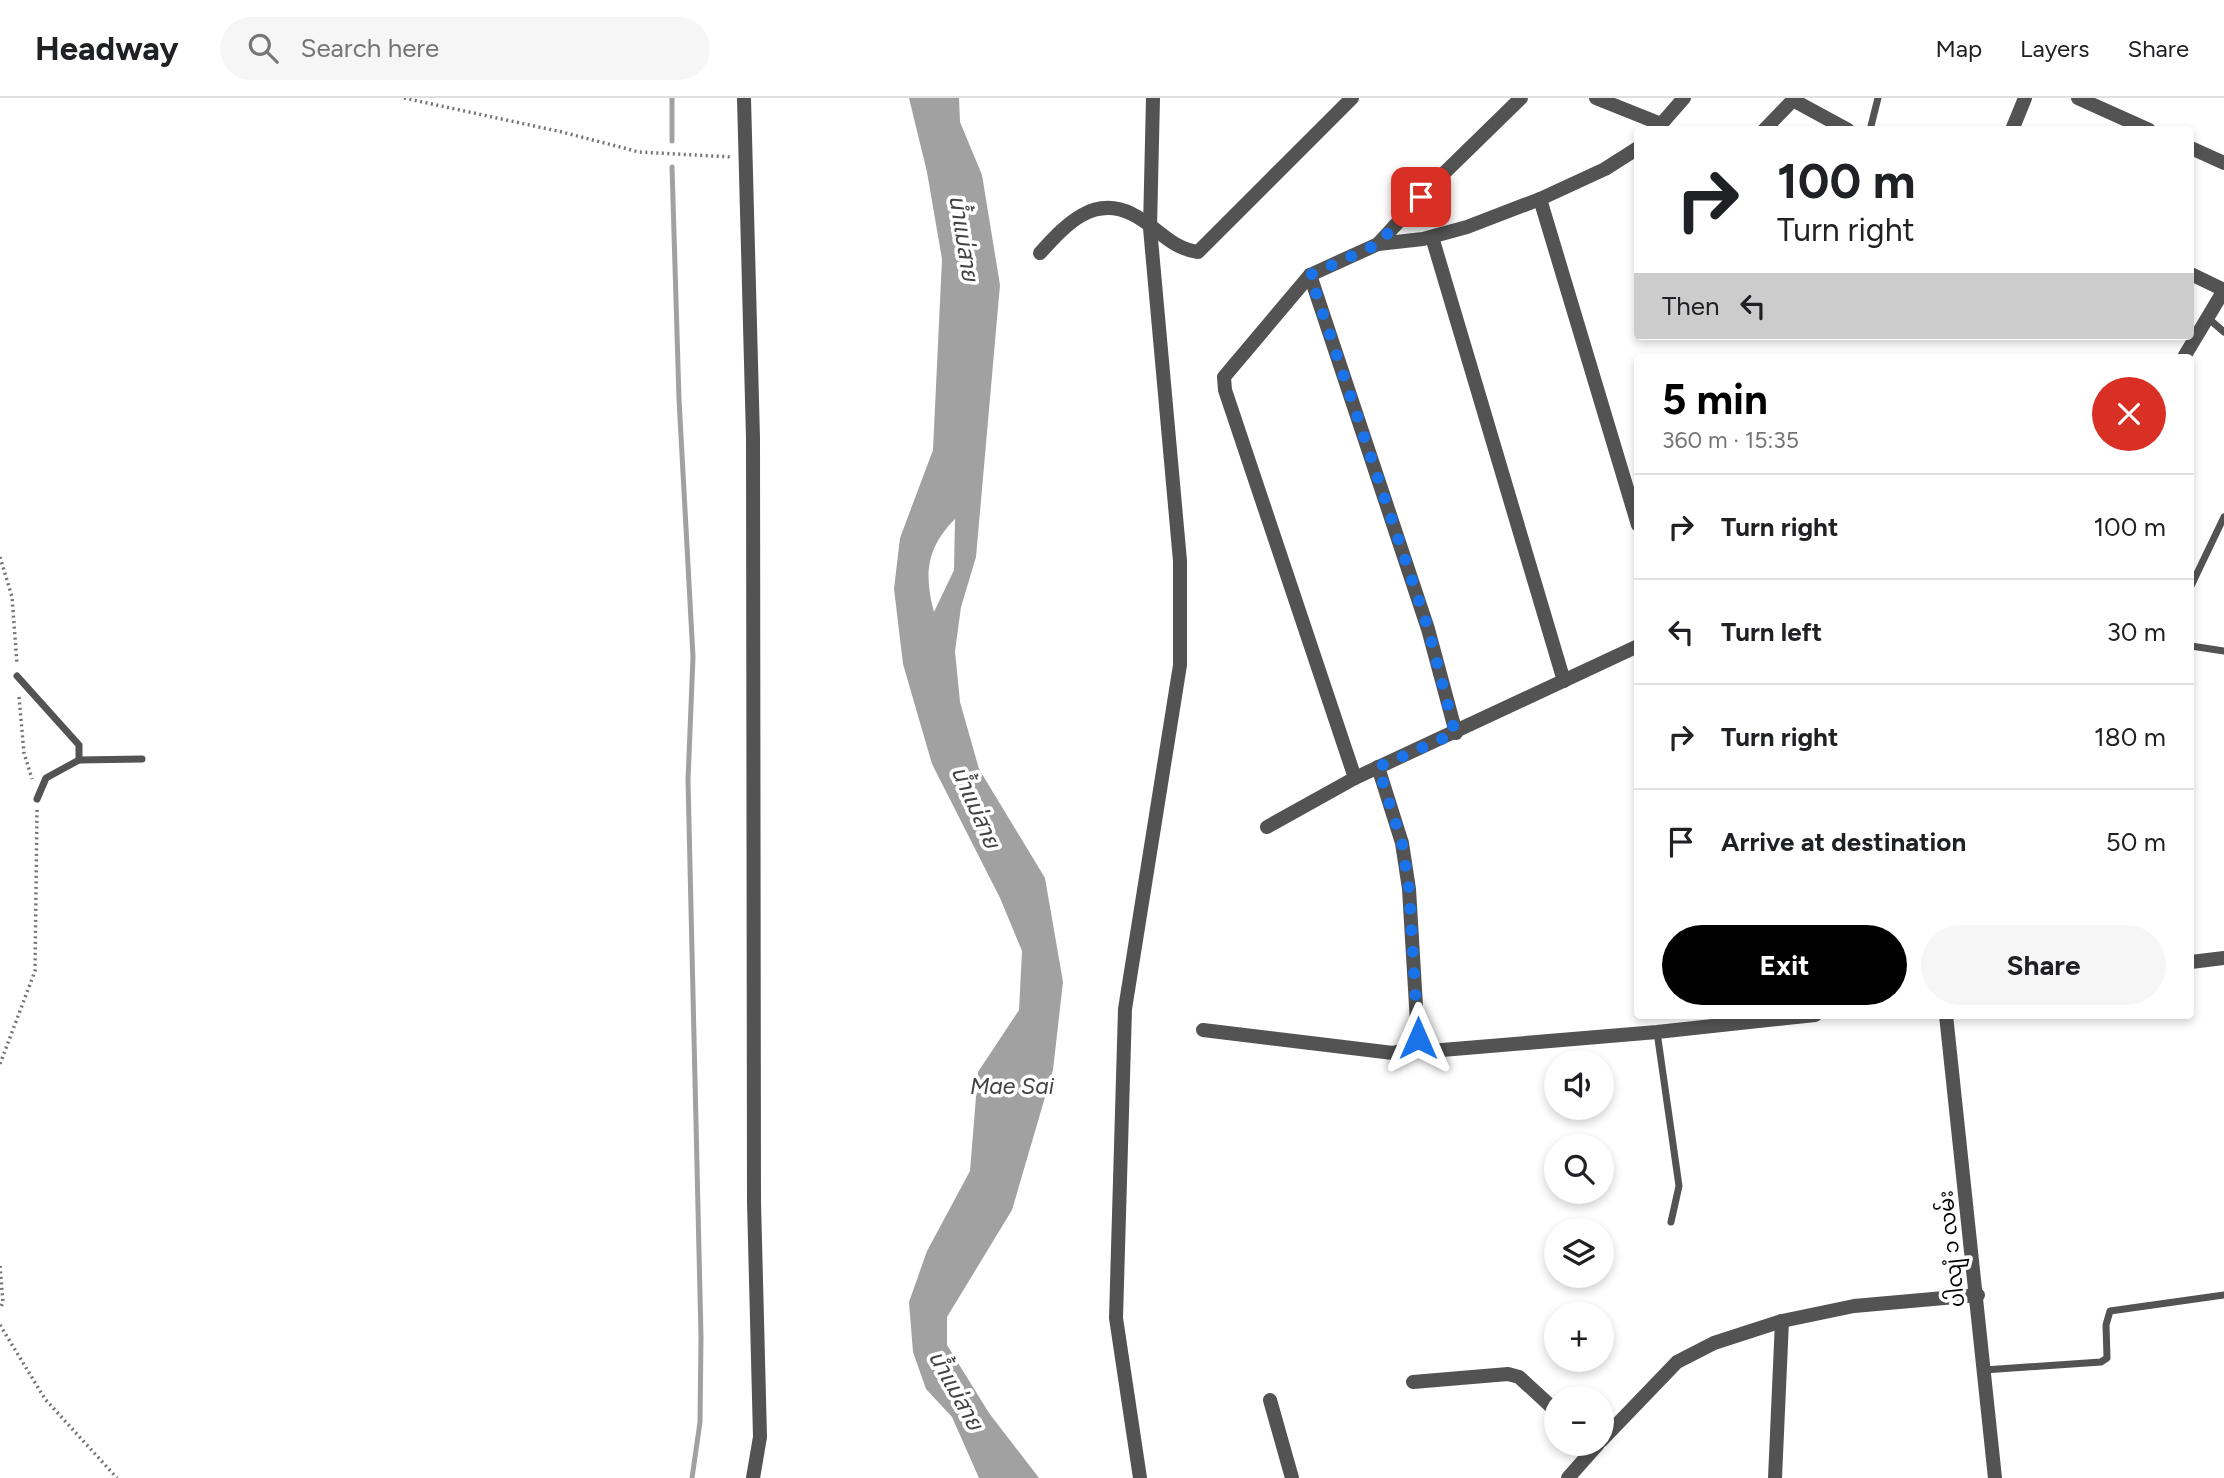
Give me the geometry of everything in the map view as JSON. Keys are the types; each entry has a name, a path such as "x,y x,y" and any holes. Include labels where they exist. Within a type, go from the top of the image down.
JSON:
{"street":[{"path":"744,98 753,438 754,1202 760,1437 752,1478"},
{"path":"1140,1478 1116,1318 1125,1009 1180,652 1180,561 1150,228 1153,98"},
{"path":"1040,253 1072,219 1093,209 1107,208 1132,214 1178,247 1198,252 1352,98"},
{"path":"1378,244 1436,181 1521,98"},
{"path":"1596,98 1657,126"},
{"path":"1660,126 1684,98"},
{"path":"2014,126 2025,98"},
{"path":"2078,98 2140,126"},
{"path":"1768,126 1794,99 1841,126"},
{"path":"2194,149 2224,163"},
{"path":"1355,778 1225,390 1224,377 1310,275 1378,244 1432,237 1467,227 1540,199 1634,153"},
{"path":"1540,199 1634,511"},
{"path":"1432,237 1564,681"},
{"path":"1310,275 1428,628 1455,733"},
{"path":"2186,354 2224,290 2194,275"},
{"path":"1266,827 1355,778 1634,648"},
{"path":"1378,767 1402,843 1409,889 1418,1038 1408,1049"},
{"path":"2194,962 2224,958"},
{"path":"1203,1030 1393,1053 1408,1049 1430,1051 1778,1019"},
{"name":"ပါလျံ ၁ လမ်း","path":"1947,1019 1995,1478"},
{"path":"1614,1426 1677,1362 1714,1343 1782,1321 1854,1306 1978,1295"},
{"path":"1775,1478 1782,1321"},
{"path":"1413,1382 1508,1374 1519,1377 1544,1400"},
{"path":"1270,1400 1292,1478"},
{"path":"1568,1478 1586,1456"}],"lane":[{"path":"1871,126 1878,98"},
{"path":"2209,319 2224,332"},
{"path":"2194,580 2224,517"},
{"path":"2194,646 2224,651"},
{"path":"17,676 79,746 79,760"},
{"path":"37,800 46,778 79,760 142,759"},
{"path":"1657,1032 1679,1186 1671,1222"},
{"path":"1984,1370 2101,1362 2108,1358 2106,1325 2110,1311 2224,1295"}],"path":[{"path":"404,98 562,132 639,152 746,158"},
{"path":"0,557 12,597 24,753 37,800 35,971 0,1064"},
{"path":"0,1266 3,1303 0,1308"},
{"path":"0,1325 45,1399 117,1478"}],"water":[{"name":"Mae Sai","path":"909,98 959,98 960,122 982,175 1000,285 976,557 961,607 955,651 960,702 979,769 1045,878 1063,982 1053,1070 1012,1210 947,1317 947,1345 989,1413 1039,1478 979,1478 952,1417 926,1389 913,1352 909,1302 927,1251 970,1171 978,1072 1019,1010 1022,951 1000,898 932,764 903,664 894,589 900,538 933,450 942,259 927,172","holes":["955,519 954,570 934,612 929,586 930,562 938,541"]}],"waterway":[{"path":"672,98 672,141"},
{"path":"672,167 679,399 693,657 688,780 701,1337 700,1422 692,1478"}],"route":[{"path":"1418,1038 1409,889 1402,843 1378,767 1455,733 1428,628 1310,275 1359,255 1378,244 1421,197"}],"water label":[{"name":"น้ำแม่สาย","path":"964,238"},
{"name":"น้ำแม่สาย","path":"976,807"},
{"name":"น้ำแม่สาย","path":"956,1390"}]}
